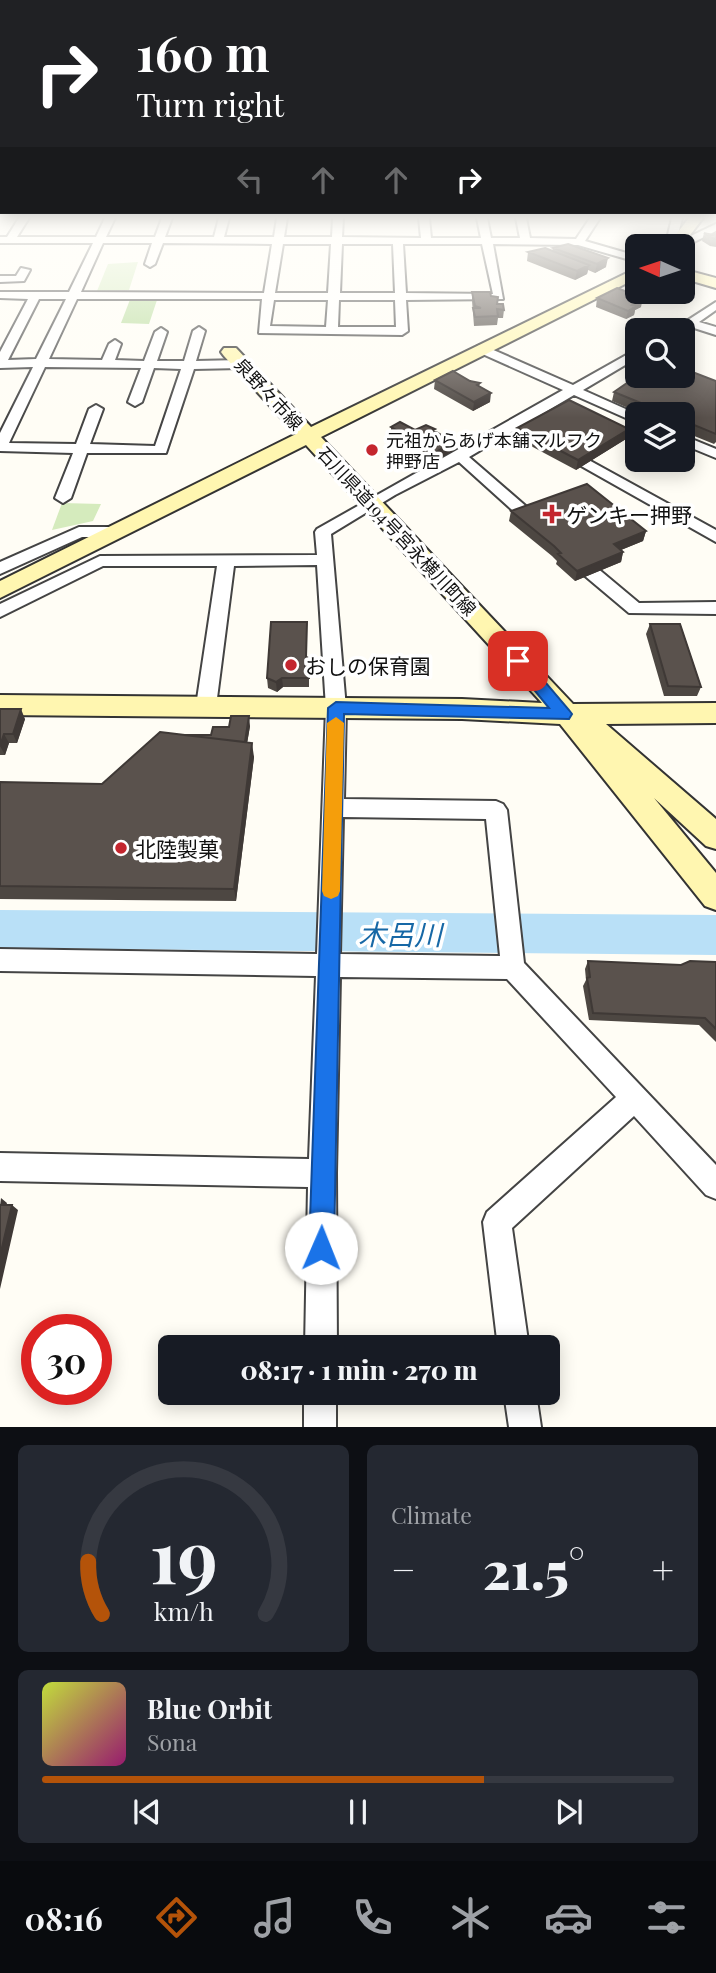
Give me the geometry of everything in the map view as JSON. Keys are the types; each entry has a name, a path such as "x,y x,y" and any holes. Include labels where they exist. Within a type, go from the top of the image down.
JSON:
{"main road":[{"name":"石川県道194号宮永横川町線","path":"612,285 307,436 537,680 605,758 716,895"},
{"name":"泉野々市線","path":"235,358 307,436"},
{"path":"0,590 95,553 116,532 307,436"},
{"path":"0,705 336,708 564,714 716,713"},
{"name":"石川県道194号宮永横川町線","path":"564,714 594,727 716,837"}],"street":[{"path":"77,285 0,447 161,450 199,331"},
{"path":"269,285 263,330 402,331 400,285"},
{"path":"331,330 334,285"},
{"path":"0,295 499,297 497,285"},
{"path":"35,296 0,364 189,365 235,358"},
{"path":"695,320 716,305"},
{"path":"695,324 716,331"},
{"path":"135,402 161,332"},
{"path":"107,364 115,344"},
{"path":"482,349 625,414"},
{"path":"321,1335 322,1173 336,708 323,531 460,456 521,427 570,390 625,360"},
{"path":"63,498 96,409"},
{"path":"551,443 716,537"},
{"path":"695,445 716,454"},
{"path":"460,456 545,532"},
{"path":"0,569 79,532 116,532"},
{"path":"564,549 622,600 635,608 716,608"},
{"path":"0,611 95,553 226,561 325,560"},
{"path":"0,559 20,559"},
{"path":"206,706 226,561"},
{"path":"334,808 496,810 513,963 716,1185"},
{"path":"0,960 513,963"},
{"path":"512,1335 497,1222 635,1097"},
{"path":"0,1167 322,1173"},
{"path":"320,1405 320,1427"},
{"path":"522,1405 525,1427"}],"green space":[{"path":"100,285 131,285 129,290 97,291"},
{"path":"131,297 158,297 149,324 121,323"},
{"path":"62,503 101,504 93,521 52,530"}],"building":[{"path":"617,288 625,291 625,304 636,306 628,311 597,298"},
{"path":"472,292 490,292 491,296 498,297 497,304 503,304 504,310 497,309 498,316 475,317 473,308 481,308 475,306"},
{"path":"453,371 470,381 480,383 477,385 491,393 474,402 435,380"},
{"path":"695,373 716,381 716,434 695,425 695,402 638,402 614,392 625,384 625,388 695,388"},
{"path":"569,400 625,427 625,431 578,460 517,428"},
{"path":"400,422 415,430 426,425 453,442 436,452 391,427"},
{"path":"587,484 646,531 614,544 623,552 577,571 558,554 561,553 554,546 511,511"},
{"path":"271,622 307,622 306,657 309,658 309,666 305,666 305,672 309,671 309,678 282,678 276,682 267,678"},
{"path":"650,624 680,624 701,687 668,686"},
{"path":"0,709 21,709 13,734 4,734 0,746"},
{"path":"231,716 249,716 245,742 184,735 211,735 213,727 229,727"},
{"name":"北陸製菓","path":"160,732 252,743 234,889 0,886 0,782 102,784"},
{"path":"588,961 681,965 690,961 716,962 716,1029 705,1018 593,1013 587,978 590,977"},
{"path":"0,1205 12,1205 0,1256"}],"waterway":[{"name":"木呂川","path":"0,929 716,935"}],"slow traffic":[{"path":"331,891 336,723"}],"place":[{"name":"元祖からあげ本舗マルフク 押野店","path":"372,450"},
{"name":"ゲンキー押野","path":"552,514"},
{"name":"おしの保育園","path":"291,665"},
{"name":"北陸製菓","path":"121,848"}],"route":[{"path":"321,1248 336,708 462,709 564,714 518,661"}]}
